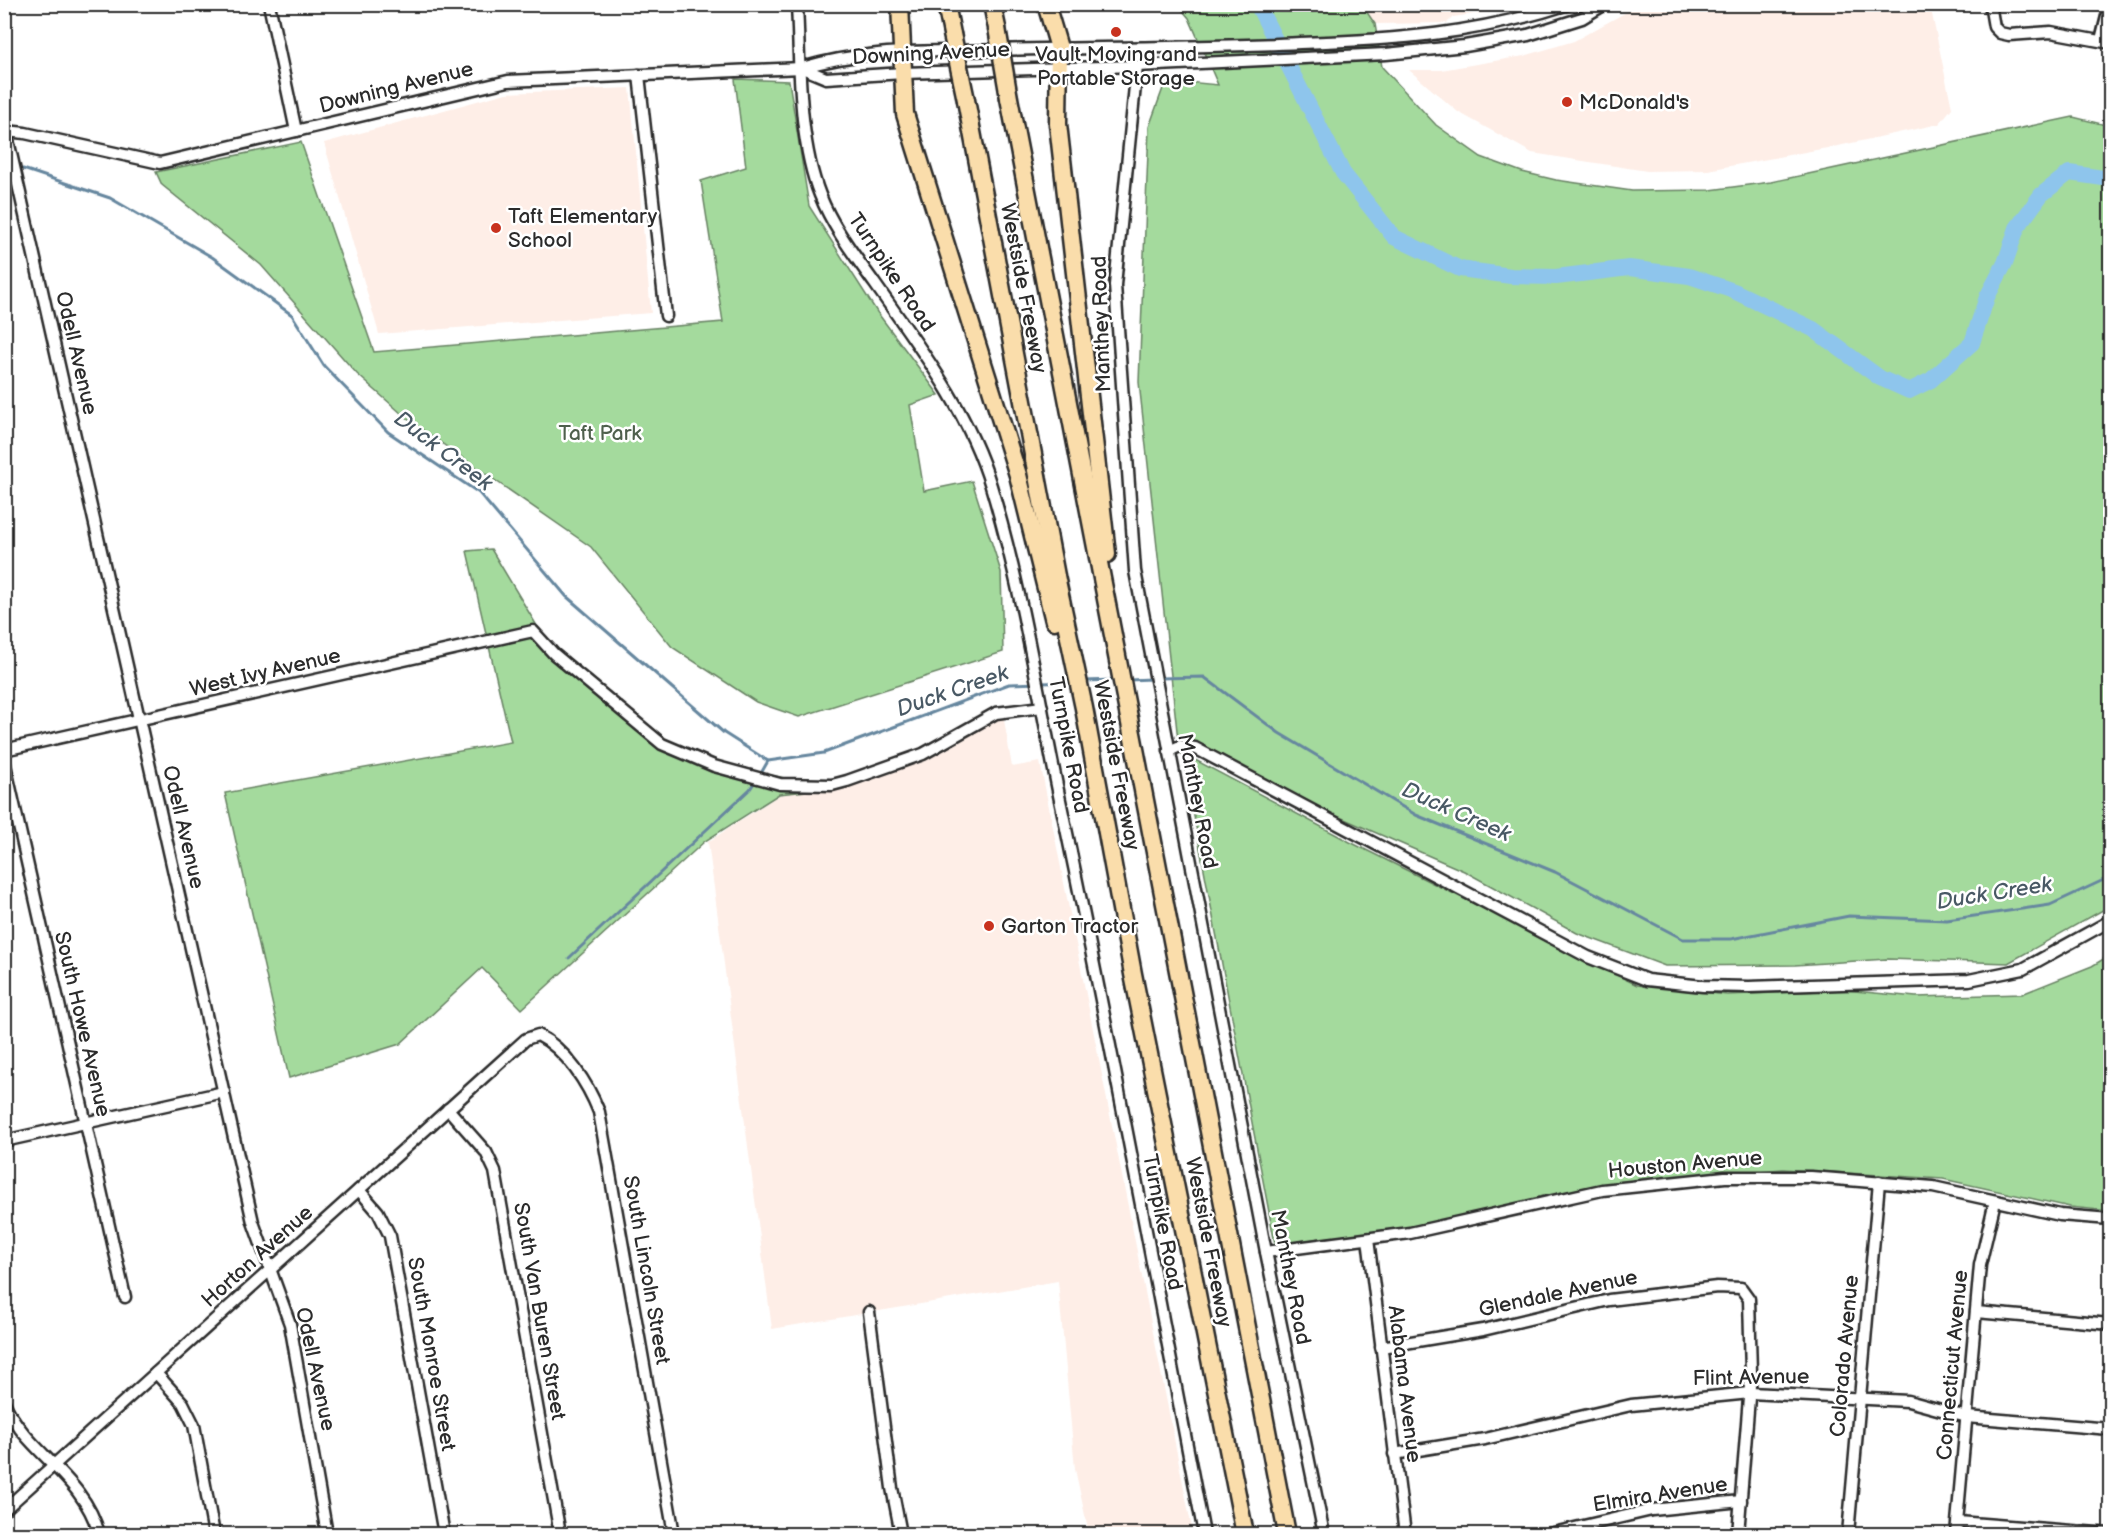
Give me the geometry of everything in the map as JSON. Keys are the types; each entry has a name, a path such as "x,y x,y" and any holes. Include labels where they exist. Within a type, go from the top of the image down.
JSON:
{"highway":[{"path":"900,4 905,114 1015,466 1053,620 1071,647"},
{"name":"Westside Freeway","path":"946,4 1084,708 1132,974 1245,1534"},
{"name":"Westside Freeway","path":"992,4 1287,1534"},
{"path":"1046,4 1059,48 1058,124 1110,577 1105,597"}],"street":[{"path":"268,4 297,130"},
{"name":"Turnpike Road","path":"797,4 804,128 809,160 820,195 836,227 936,370 976,444 1003,530 1041,703 1204,1534"},
{"path":"1137,66 1152,58 1199,55 1210,47 1359,41 1469,31 1519,21 1569,4"},
{"path":"1137,66 1370,55 1465,46 1528,35 1582,18 1605,4"},
{"path":"1990,4 1994,27 2000,33 2009,35 2051,32 2106,42 2110,4"},
{"name":"Downing Avenue","path":"5,129 160,163 508,81 801,68 823,61 902,53 1059,48 1210,47"},
{"name":"Downing Avenue","path":"801,68 826,78 903,73 1137,66"},
{"name":"Manthey Road","path":"1137,66 1115,285 1134,561 1168,751 1324,1534"},
{"path":"639,75 666,316"},
{"name":"Odell Avenue","path":"5,129 253,1222 290,1324 327,1534"},
{"name":"West Ivy Avenue","path":"4,750 533,631 554,654 662,744 714,766 780,784 832,784 848,781 923,754 996,713 1041,703"},
{"path":"1168,751 1180,746 1195,748 1588,957 1647,980 1749,987 1968,980 2023,969 2110,921"},
{"name":"South Howe Avenue","path":"4,760 125,1297"},
{"name":"Horton Avenue","path":"4,1510 526,1039 538,1035"},
{"name":"South Lincoln Street","path":"538,1035 547,1040 580,1076 592,1093 599,1112 674,1534"},
{"path":"4,1141 224,1092"},
{"name":"South Van Buren Street","path":"448,1109 486,1152 495,1171 560,1534"},
{"name":"Houston Avenue","path":"1266,1252 1438,1228 1568,1197 1649,1184 1745,1176 1879,1182 1933,1187 2060,1215 2110,1219"},
{"name":"Colorado Avenue","path":"1848,1534 1879,1182"},
{"name":"South Monroe Street","path":"359,1190 378,1212 390,1236 444,1534"},
{"name":"Connecticut Avenue","path":"1956,1534 1980,1265 1995,1201"},
{"name":"Alabama Avenue","path":"1368,1239 1405,1534"},
{"name":"Glendale Avenue","path":"1381,1347 1454,1336 1609,1300 1736,1286 1744,1290 1749,1299 1750,1393"},
{"path":"869,1312 892,1488 901,1534"},
{"path":"1976,1312 2110,1324"},
{"path":"156,1373 183,1403 194,1425 214,1534"},
{"path":"1738,1534 1750,1393"},
{"name":"Flint Avenue","path":"1394,1454 1485,1439 1631,1405 1750,1393 1860,1397 1917,1403 1967,1417 2110,1429"},
{"path":"4,1402 18,1424 82,1496 92,1512 99,1534"},
{"name":"Elmira Avenue","path":"1549,1534 1652,1510 1741,1501"},
{"path":"1958,1522 2110,1534"}],"shaded area":[{"path":"1641,4 1930,5 1952,108 1939,124 1838,146 1708,170 1647,171 1532,153 1458,112 1409,70 1441,70 1524,56 1574,41"},
{"path":"1362,5 1523,5 1453,17 1447,23 1375,24"},
{"name":"Taft Elementary School","path":"630,88 651,313 379,334 324,143 506,93"},
{"path":"1002,708 1012,767 1040,762 1193,1534 1089,1534 1075,1469 1058,1281 772,1329 708,842 779,795 855,783"}],"green space":[{"path":"1177,4 1362,5 1375,24 1382,67 1436,125 1481,157 1522,172 1556,180 1632,191 1710,190 1771,182 2073,117 2110,126 2110,906 2008,963 1887,959 1795,965 1665,966 1577,933 1464,871 1268,786 1178,740 1139,382 1149,127 1166,80 1218,85 1189,18"},
{"name":"Taft Park","path":"735,79 789,81 809,206 877,312 939,395 910,405 924,491 972,481 1001,572 1003,652 799,717 756,702 672,647 591,547 411,422 357,374 261,265 162,185 156,172 301,142 374,352 723,322 701,181 746,167"},
{"path":"491,549 540,631 628,719 699,761 835,788 779,794 705,841 522,1009 482,968 400,1044 289,1078 225,793 511,742 467,551"},
{"path":"1182,753 1350,842 1637,985 1727,995 1844,990 1916,997 2022,994 2092,966 2110,955 2110,1211 2070,1207 1943,1179 1783,1169 1611,1183 1420,1226 1275,1244"}],"waterway":[{"path":"1257,4 1343,173 1394,237 1460,269 1511,276 1556,277 1629,268 1689,276 1734,291 1813,329 1880,378 1909,391 1931,380 1972,343 1987,297 2005,263 2017,228 2041,195 2069,173 2110,179"},
{"name":"Duck Creek","path":"23,169 110,198 212,257 292,315 324,366 388,432 479,493 566,596 724,733 768,761 824,753 1009,684 1074,682"},
{"name":"Duck Creek","path":"1159,678 1204,677 1279,733 1416,815 1555,872 1683,939 1731,939 1849,916 1947,920 2050,905 2110,877"},
{"name":"Duck Creek","path":"1129,680 1152,679"},
{"name":"Duck Creek","path":"1084,681 1116,680"},
{"path":"760,775 768,761"},
{"path":"569,958 750,789 756,780"}],"place":[{"name":"Vault Moving and Portable Storage","path":"1116,32"},
{"name":"McDonald's","path":"1567,102"},
{"name":"Taft Elementary School","path":"496,228"},
{"name":"Garton Tractor","path":"989,926"}]}
